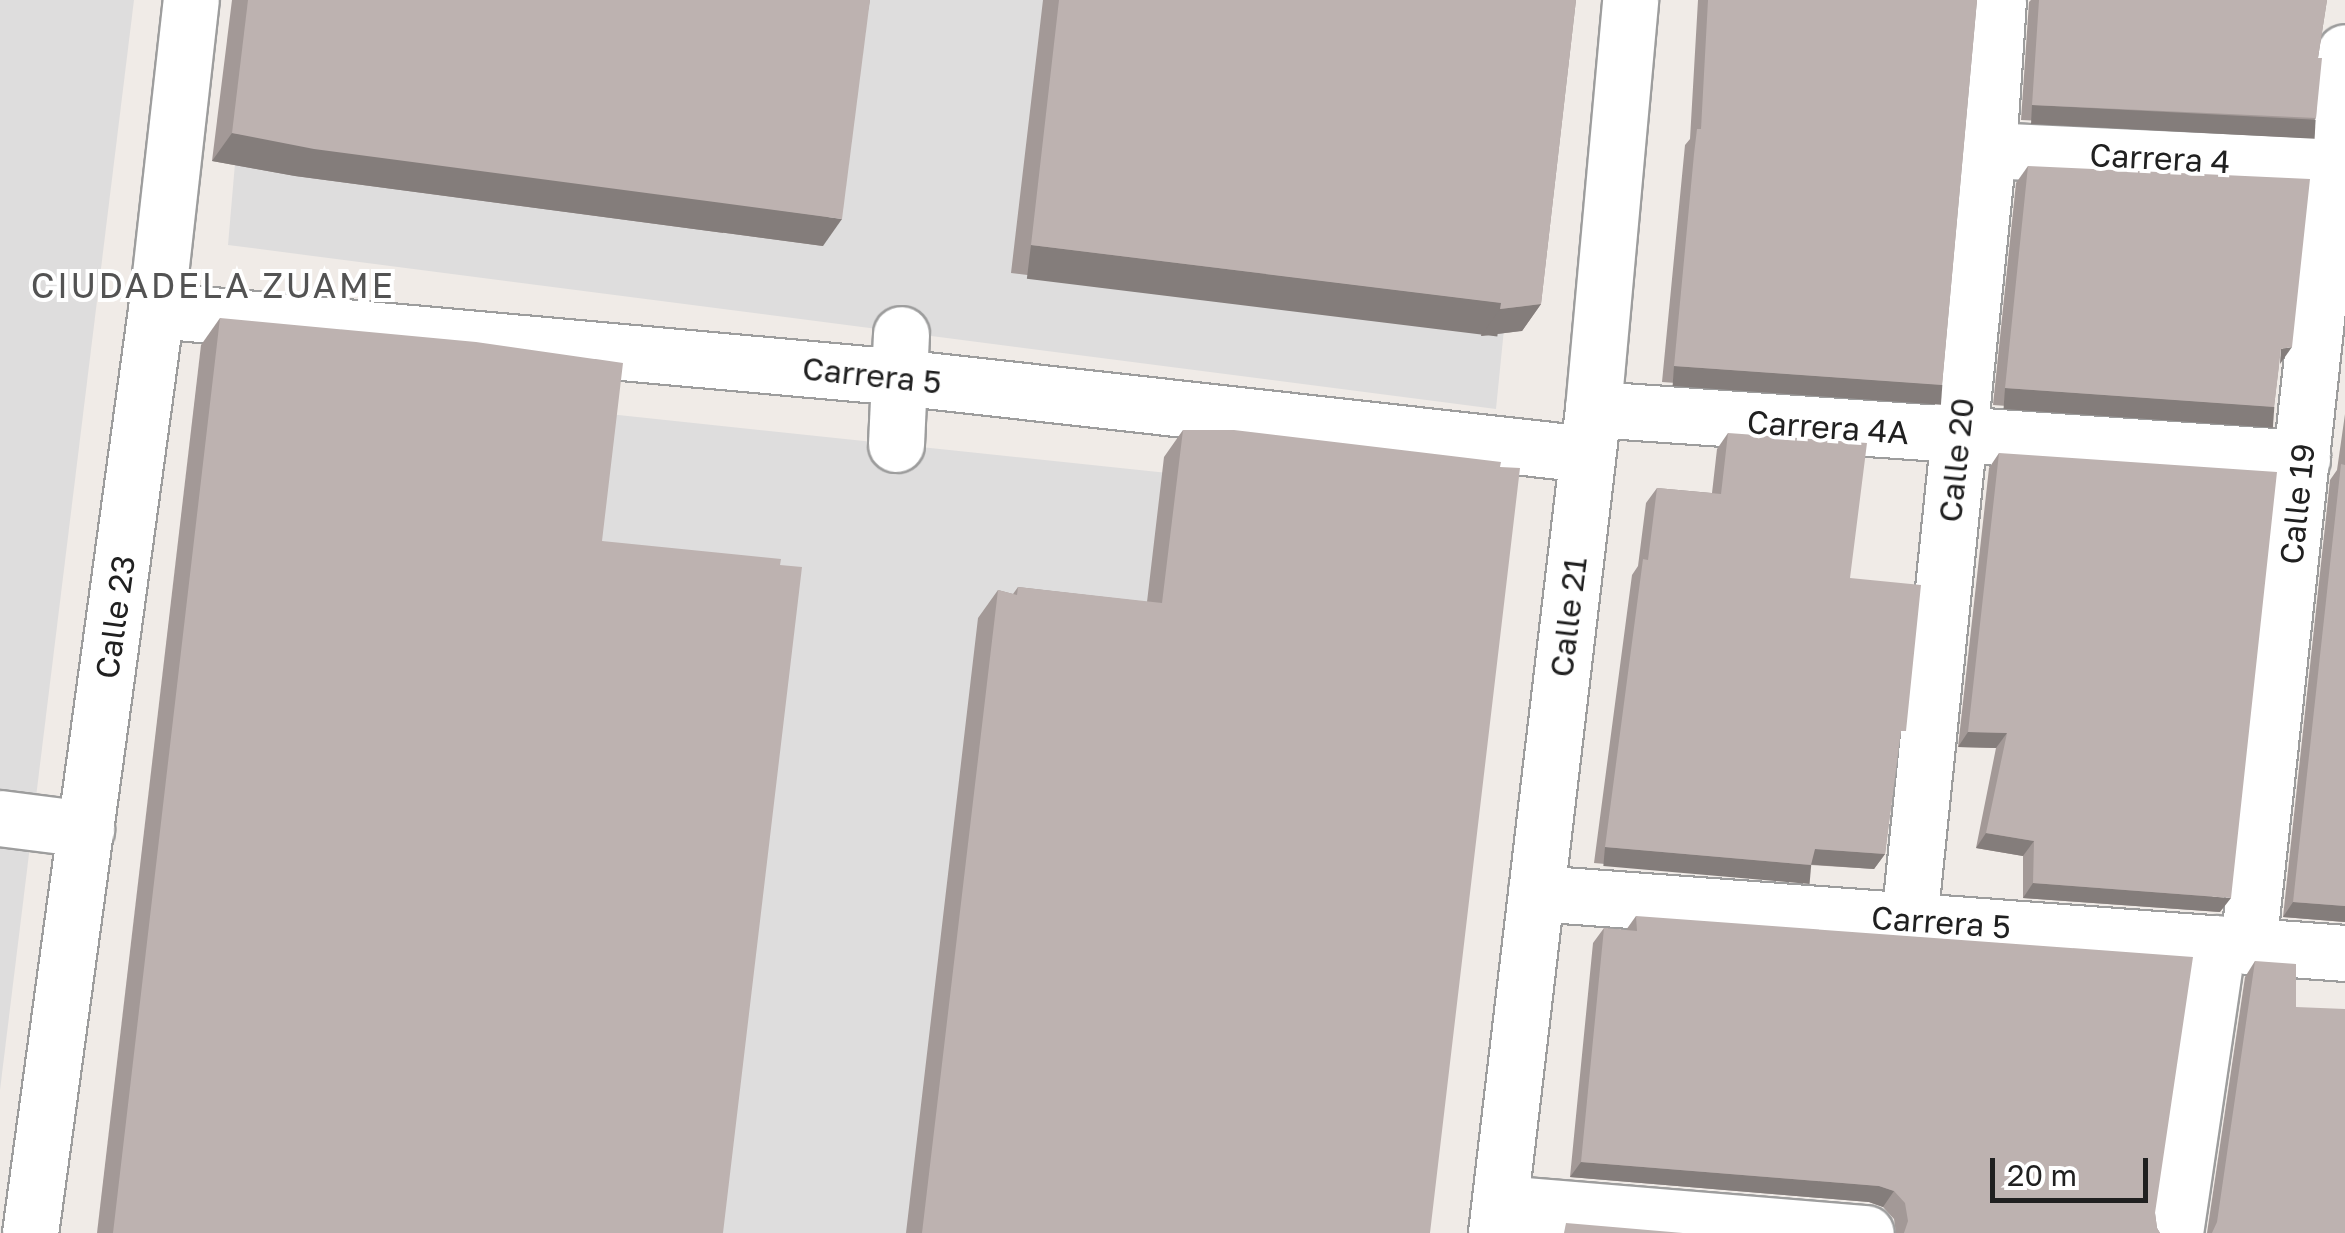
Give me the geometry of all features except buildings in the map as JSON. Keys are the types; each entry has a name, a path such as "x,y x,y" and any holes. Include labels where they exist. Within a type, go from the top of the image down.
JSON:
{"street":[{"name":"Calle 23","path":"30,1233 156,310 190,0"},
{"name":"Calle 21","path":"1499,1218 1590,432 1630,0"},
{"name":"Calle 20","path":"1908,920 1988,150 1998,0"},
{"name":"Calle 19","path":"2175,1233 2233,945 2302,458 2343,57"},
{"name":"Carrera 4","path":"1988,150 2332,166"},
{"name":"Carrera 5","path":"156,310 900,356 1590,432"},
{"path":"896,444 900,356"},
{"name":"Carrera 4A","path":"1590,432 1958,437 2302,458"},
{"path":"0,818 86,828"},
{"name":"Carrera 5","path":"1536,893 2345,953"},
{"path":"1499,1218 1866,1233"}],"shaded area":[{"path":"0,0 134,0 0,1090"},
{"path":"249,0 1537,0 1496,409 228,245"},
{"path":"221,373 1508,509 1420,1233 105,1233"}],"district":[{"name":"CIUDADELA ZUAME","path":"213,285"}]}
